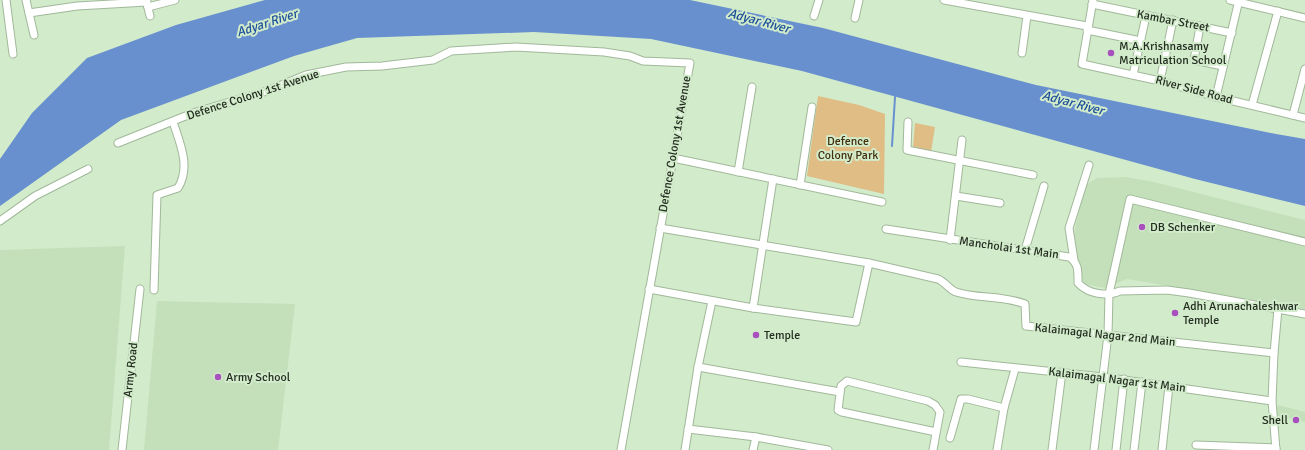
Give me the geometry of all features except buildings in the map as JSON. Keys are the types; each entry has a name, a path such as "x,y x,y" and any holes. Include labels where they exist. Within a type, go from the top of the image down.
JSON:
{"street":[{"path":"26,0 34,35"},
{"path":"29,13 77,6 147,3 173,0"},
{"path":"814,16 819,0"},
{"path":"855,18 859,0"},
{"path":"944,0 981,4 1141,41"},
{"path":"1230,0 1305,18"},
{"path":"1216,97 1239,1"},
{"path":"1087,28 1092,2"},
{"name":"Kambar Street","path":"1092,2 1146,16 1173,20 1232,33"},
{"path":"147,3 150,16"},
{"path":"4,4 13,54"},
{"path":"1252,105 1278,11"},
{"path":"1022,53 1028,16"},
{"path":"1133,75 1146,16"},
{"path":"1160,81 1173,20"},
{"path":"1200,26 1194,60 1223,66"},
{"name":"River Side Road","path":"1087,28 1082,64 1160,81 1216,97 1305,118"},
{"name":"Defence Colony 1st Avenue","path":"118,143 193,113 267,91 306,75 346,67 382,66 433,60 452,51 489,47 516,47 604,52 630,56 643,61 690,63 621,450"},
{"path":"1293,115 1305,69"},
{"path":"738,172 752,88"},
{"path":"800,184 812,107"},
{"path":"154,290 157,195 178,188 184,172 183,156 173,122"},
{"path":"908,122 907,150 959,162 1034,175"},
{"path":"950,240 962,140"},
{"path":"673,158 882,202"},
{"path":"1074,260 1069,228 1089,165"},
{"path":"0,221 35,196 88,169"},
{"path":"753,308 773,179"},
{"path":"1025,250 1044,186"},
{"path":"956,196 1000,203"},
{"path":"1094,450 1108,335 1109,294 1130,199 1305,242"},
{"path":"649,289 753,308 856,322 869,263 660,228"},
{"name":"Mancholai 1st Main","path":"886,229 1069,257 1074,260 1078,267 1078,283 1082,288 1088,291 1109,294"},
{"name":"Kalaimagal Nagar 2nd Main","path":"869,263 938,279 946,283 955,292 1015,300 1025,304 1026,326 1274,353"},
{"name":"Army Road","path":"122,450 140,290"},
{"path":"1109,294 1120,291 1167,290 1305,314"},
{"path":"685,450 698,367 712,300"},
{"path":"1196,445 1276,449 1272,401 1278,309"},
{"name":"Kalaimagal Nagar 1st Main","path":"961,362 1015,369 1103,376 1272,401"},
{"path":"698,367 840,392"},
{"path":"997,450 1004,408 1015,369"},
{"path":"1052,450 1062,372"},
{"path":"1116,450 1124,379"},
{"path":"933,450 940,412 935,405 928,401 847,382 843,384 840,392 838,410 936,432"},
{"path":"1134,450 1142,382"},
{"path":"1162,450 1169,386"},
{"path":"950,438 960,399 968,399 1004,408"},
{"path":"688,429 756,437 826,450"},
{"path":"753,450 756,437"}],"shaded area":[{"path":"1125,177 1154,182 1305,220 1305,309 1127,279 1105,288 1084,284 1073,244 1076,223 1086,185 1097,178"},
{"path":"125,246 109,450 0,450 0,250"},
{"name":"Army School","path":"157,301 295,304 278,450 144,450"},
{"path":"1278,405 1305,412 1305,422 1275,415"}],"green space":[{"name":"Defence Colony Park","path":"818,96 859,105 885,114 884,194 807,176"},
{"path":"915,123 935,127 931,152 913,147"}],"water":[{"name":"Adyar River","path":"265,0 690,0 823,28 1036,85 1305,139 1305,206 1195,179 802,71 651,39 534,32 357,38 294,56 121,120 0,206 0,159 32,113 87,58 176,25"}],"waterway":[{"path":"892,146 895,97"}],"place":[{"name":"M.A.Krishnasamy Matriculation School","path":"1111,53"},
{"name":"DB Schenker","path":"1142,227"},
{"name":"Adhi Arunachaleshwar Temple","path":"1175,313"},
{"name":"Temple","path":"756,335"},
{"name":"Army School","path":"218,377"},
{"name":"Shell","path":"1296,420"}]}
